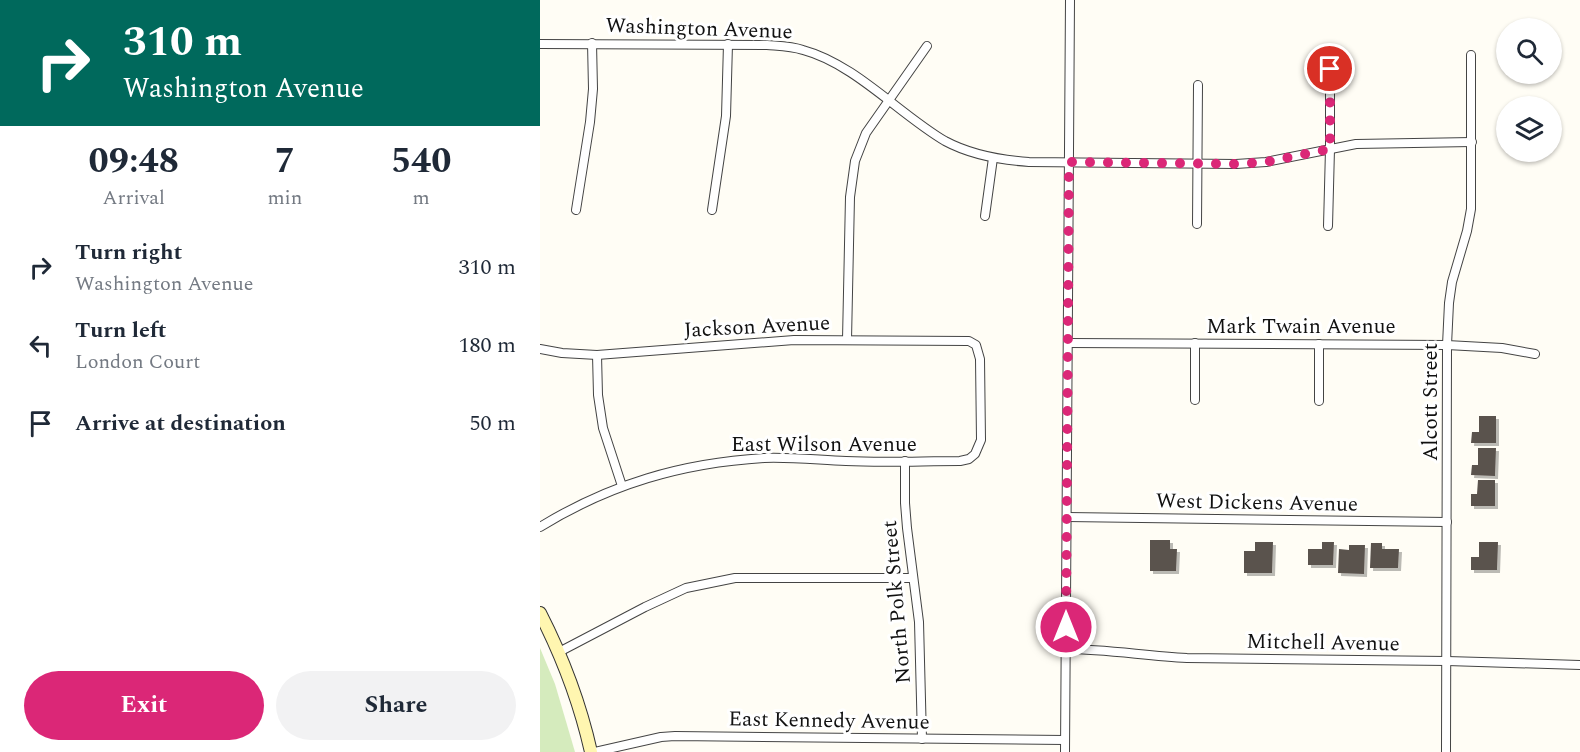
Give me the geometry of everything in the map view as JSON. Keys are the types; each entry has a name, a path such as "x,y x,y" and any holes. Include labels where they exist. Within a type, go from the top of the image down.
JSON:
{"street":[{"path":"1065,752 1070,0"},
{"name":"Washington Avenue","path":"540,44 728,44 788,46 805,50 846,70 945,140 993,158 1029,162 1236,164 1266,162 1356,144 1472,142"},
{"path":"576,210 590,123 593,89 591,44"},
{"path":"712,210 726,116 728,44"},
{"path":"847,340 849,206 855,161 866,133 927,46"},
{"path":"1328,226 1330,50"},
{"name":"Alcott Street","path":"1446,752 1447,345 1452,282 1467,231 1471,208 1471,55"},
{"path":"1197,224 1198,85"},
{"path":"985,216 993,158"},
{"name":"Jackson Avenue","path":"540,349 597,355 783,341 969,341 976,345 980,359 981,440 975,454"},
{"path":"1195,343 1195,400"},
{"name":"Mark Twain Avenue","path":"1068,344 1447,345 1502,348 1534,354"},
{"path":"1319,344 1319,401"},
{"path":"597,355 598,394 603,428 622,486"},
{"name":"East Wilson Avenue","path":"540,527 572,508 622,486 676,470 737,460 804,458 844,461 960,461 969,459 975,454"},
{"name":"North Polk Street","path":"905,462 905,503 919,622 922,739"},
{"name":"West Dickens Avenue","path":"1067,517 1448,522"},
{"path":"559,652 645,607 695,586 735,578 913,578"},
{"path":"540,614 559,652 577,699 593,752"},
{"name":"Mitchell Avenue","path":"1066,649 1097,650 1154,657 1580,665"},
{"name":"East Kennedy Avenue","path":"593,752 661,736 1065,740"}],"green space":[{"path":"540,648 555,684 575,752 540,752"}],"building":[{"path":"1479,416 1496,416 1496,443 1471,443 1472,432 1479,432"},
{"path":"1478,448 1496,448 1495,476 1471,475 1472,465 1478,465"},
{"path":"1478,480 1495,480 1495,506 1471,506 1471,494 1477,494"},
{"path":"1150,540 1170,540 1170,549 1177,549 1176,571 1150,571"},
{"path":"1255,542 1273,542 1272,573 1244,573 1244,551 1255,551"},
{"path":"1322,542 1334,542 1333,565 1308,565 1308,549 1322,549"},
{"path":"1479,542 1498,542 1497,570 1471,570 1471,557 1479,557"},
{"path":"1371,543 1382,543 1382,549 1399,549 1398,568 1370,568"},
{"path":"1349,545 1365,545 1364,574 1338,573 1339,549 1349,550"}],"route":[{"path":"1066,627 1069,162 1236,164 1266,162 1330,149 1330,69"}]}
